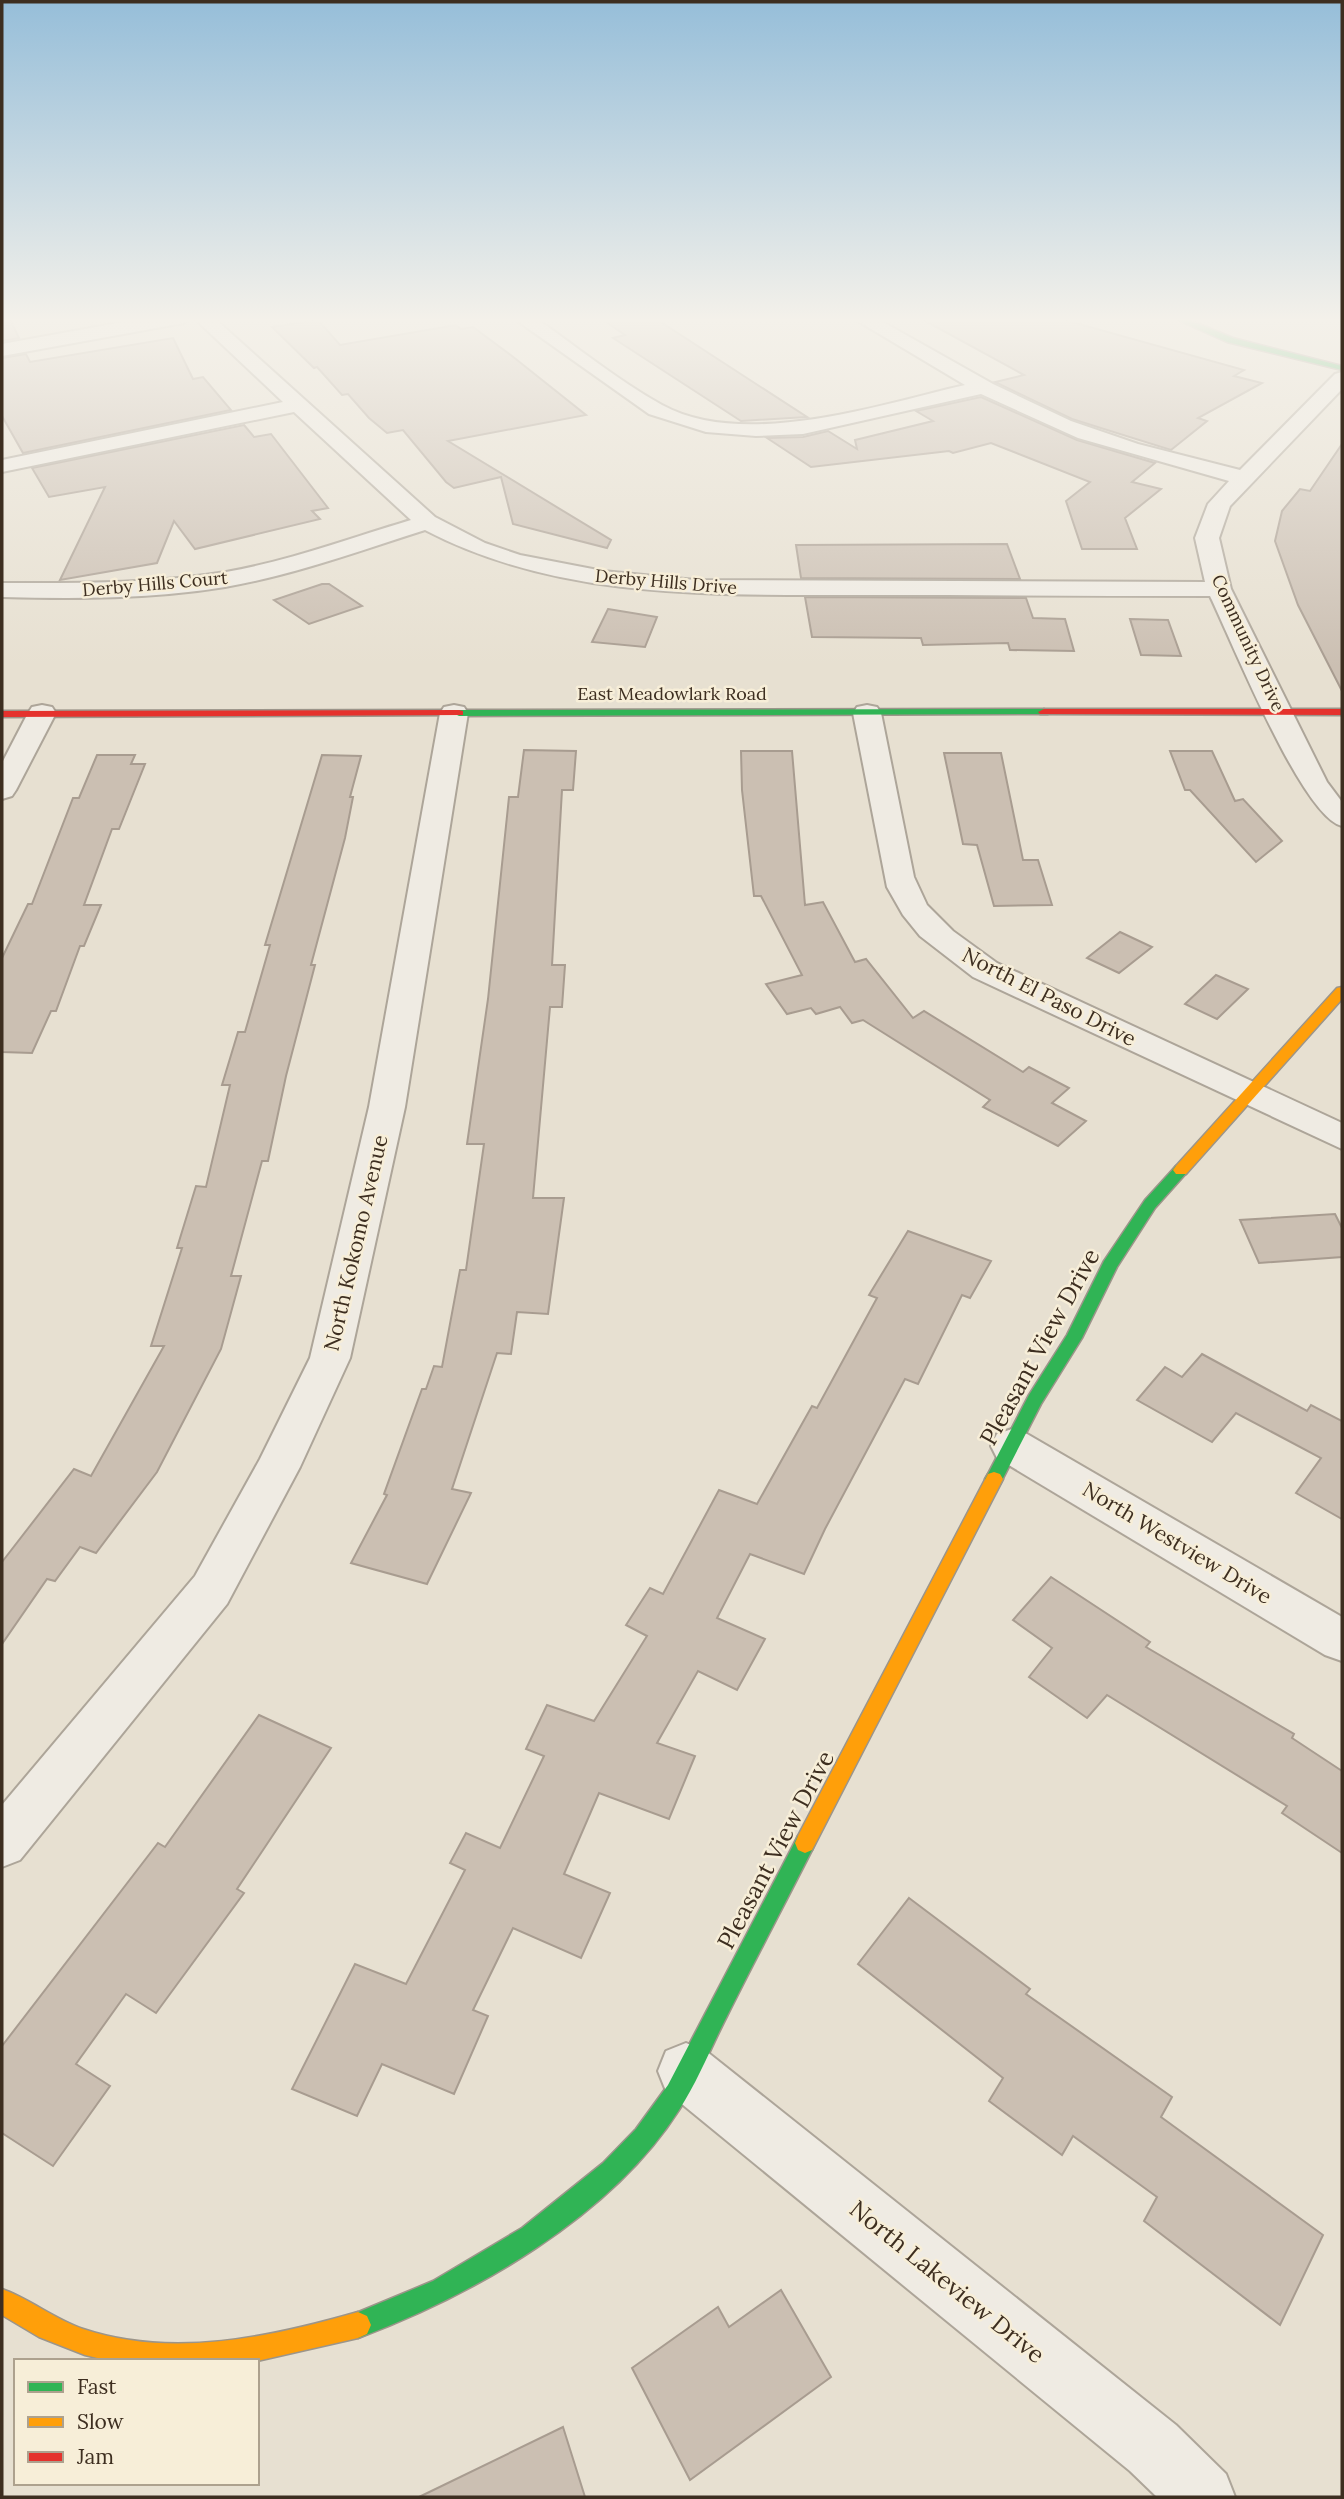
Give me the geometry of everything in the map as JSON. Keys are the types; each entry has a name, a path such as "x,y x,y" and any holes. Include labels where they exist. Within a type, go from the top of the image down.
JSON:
{"street":[{"path":"2,466 159,434"},
{"name":"Derby Hills Drive","path":"330,434 427,522 477,548 515,561 603,578 734,589 1219,589"},
{"path":"1088,434 1112,443 1244,478"},
{"name":"Community Drive","path":"1287,434 1219,505 1209,527 1208,550 1219,589 1314,784 1342,817"},
{"name":"Derby Hills Court","path":"2,590 142,589 216,581 260,573 427,522"},
{"name":"East Meadowlark Road","path":"2,713 1342,712"},
{"path":"2,790 42,713"},
{"name":"North Kokomo Avenue","path":"2,1843 211,1590 278,1467 330,1358 387,1107 454,713"},
{"name":"North El Paso Drive","path":"867,713 878,755 897,873 907,898 925,923 951,947 985,970 1342,1137"},
{"name":"Pleasant View Drive","path":"2,2301 20,2315 77,2340 169,2357 255,2353 354,2327 418,2301 495,2256 608,2174 669,2104 1012,1446 1053,1368 1074,1338 1110,1265 1150,1204 1342,991"},
{"name":"North Westview Drive","path":"1012,1446 1342,1641"},
{"name":"North Lakeview Drive","path":"687,2071 1153,2448 1203,2497"}],"building":[{"path":"12,434 117,434 23,453"},
{"path":"202,434 251,434 254,437 271,434 328,508 312,511 320,519 195,549 174,521 157,563 60,580 105,487 49,497 32,468"},
{"path":"406,434 487,434 448,441 611,540 607,548 513,524 501,477 454,488"},
{"path":"832,434 857,449 855,440 881,434 1063,434 1155,463 1132,482 1161,489 1125,518 1137,549 1082,549 1066,501 1090,482 991,443 953,453 949,451 811,467 767,438"},
{"path":"1119,434 1191,434 1171,450"},
{"path":"1342,444 1342,691 1298,605 1275,541 1282,511 1300,489 1310,491"},
{"path":"1007,544 1020,579 801,578 796,545"},
{"path":"329,584 362,606 309,624 274,600"},
{"path":"805,597 1026,598 1033,618 1065,619 1074,651 1010,650 1008,643 923,645 921,638 812,637"},
{"path":"608,609 657,617 645,647 592,642"},
{"path":"1130,619 1168,620 1181,656 1141,655"},
{"path":"524,750 576,751 573,790 562,790 552,965 565,965 562,1007 550,1007 533,1198 564,1198 548,1314 517,1312 511,1354 497,1353 452,1489 471,1493 427,1584 351,1563 387,1495 384,1494 422,1389 426,1389 434,1366 442,1367 460,1270 466,1270 484,1144 467,1144 488,999 509,797 518,797"},
{"path":"741,751 792,751 805,905 823,902 855,962 866,959 913,1018 924,1011 1023,1072 1029,1067 1069,1088 1052,1103 1086,1121 1058,1146 983,1107 990,1100 863,1020 852,1023 840,1007 816,1014 811,1008 787,1014 766,984 802,975 761,896 754,896 742,790"},
{"path":"1170,751 1212,751 1235,801 1243,799 1282,841 1256,862 1190,790 1185,790"},
{"path":"944,753 1001,753 1023,860 1038,860 1052,905 994,906 977,845 963,844"},
{"path":"97,755 135,755 131,764 145,764 119,829 112,829 84,905 101,905 84,946 80,946 56,1011 51,1011 32,1053 2,1052 2,958 28,904 32,904 73,798 79,798"},
{"path":"322,755 361,756 350,797 353,797 345,838 311,965 315,965 286,1076 268,1161 262,1161 231,1276 241,1276 221,1349 157,1472 96,1553 80,1547 55,1581 47,1579 2,1644 2,1562 74,1469 91,1476 164,1346 151,1346 182,1248 177,1248 196,1186 206,1187 230,1085 222,1085 238,1032 245,1032 270,945 265,945"},
{"path":"1120,932 1152,947 1119,973 1087,958"},
{"path":"1216,975 1248,989 1217,1019 1185,1004"},
{"path":"1335,1214 1342,1228 1342,1257 1259,1263 1240,1220"},
{"path":"908,1231 991,1261 970,1298 962,1295 918,1384 905,1379 804,1574 750,1554 717,1618 765,1639 737,1690 698,1671 657,1743 695,1756 669,1819 599,1793 564,1874 610,1893 581,1958 513,1928 473,2010 488,2016 454,2094 382,2064 357,2116 292,2089 355,1964 406,1984 465,1870 450,1863 466,1833 500,1848 544,1756 526,1749 547,1705 594,1721 647,1636 626,1625 650,1588 663,1594 719,1490 757,1504 812,1406 817,1408 877,1298 869,1295"},
{"path":"1202,1354 1307,1411 1311,1405 1342,1421 1342,1519 1296,1493 1321,1458 1236,1413 1212,1442 1137,1400 1165,1367 1182,1377"},
{"path":"1051,1577 1150,1642 1146,1647 1294,1734 1292,1738 1342,1771 1342,1853 1282,1813 1287,1806 1107,1695 1087,1718 1029,1677 1052,1648 1013,1620"},
{"path":"259,1715 331,1748 237,1889 244,1893 156,2013 126,1994 76,2064 110,2086 53,2166 2,2133 2,2046 158,1843 165,1847"},
{"path":"909,1898 1030,1989 1026,1994 1172,2097 1161,2117 1323,2235 1280,2325 1144,2221 1157,2197 1073,2136 1062,2155 989,2101 1003,2078 858,1964"},
{"path":"781,2290 831,2377 690,2480 632,2368 718,2307 729,2327"},
{"path":"563,2427 585,2497 419,2497"}],"traffic: fast":[{"path":"459,713 1044,712"},
{"path":"994,1479 1035,1400 1074,1338 1110,1265 1150,1204 1181,1170"},
{"path":"358,2325 442,2290 487,2265 573,2205 612,2172 644,2137 676,2093 805,1843"}],"traffic: slow":[{"path":"1181,1170 1342,991"},
{"path":"805,1843 994,1479"},
{"path":"2,2301 48,2328 85,2342 123,2351 163,2355 242,2351 281,2345 358,2325"}],"traffic: jam":[{"path":"1044,712 1342,712"},
{"path":"2,714 459,713"}]}
